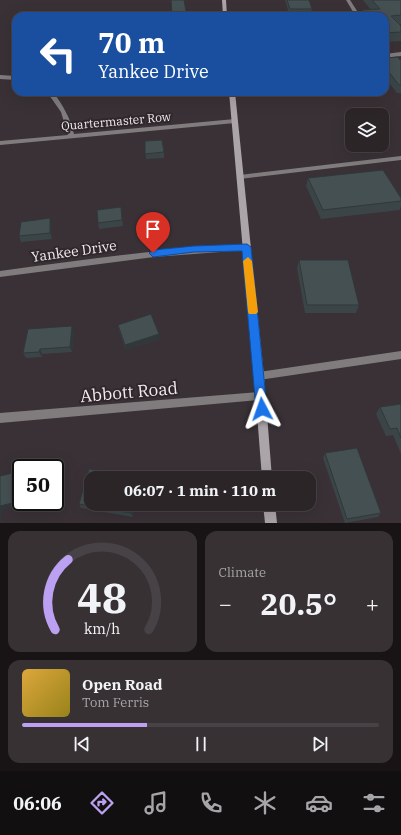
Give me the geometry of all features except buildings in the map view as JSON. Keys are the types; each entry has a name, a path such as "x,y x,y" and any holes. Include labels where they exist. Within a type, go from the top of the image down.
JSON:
{"main road":[{"path":"224,0 225,12"},
{"path":"232,96 259,376 266,471"},
{"path":"270,511 271,523"}],"street":[{"path":"348,0 356,12"},
{"path":"389,56 401,54"},
{"path":"0,77 12,78"},
{"path":"53,96 69,124 72,136"},
{"name":"Quartermaster Row","path":"0,143 235,121"},
{"path":"240,177 401,158"},
{"name":"Yankee Drive","path":"0,274 194,249 247,247"},
{"path":"259,376 401,356"},
{"name":"Abbott Road","path":"0,418 260,396"}],"slow traffic":[{"path":"248,261 253,312"}],"route":[{"path":"153,253 194,249 247,247 262,409"}]}
